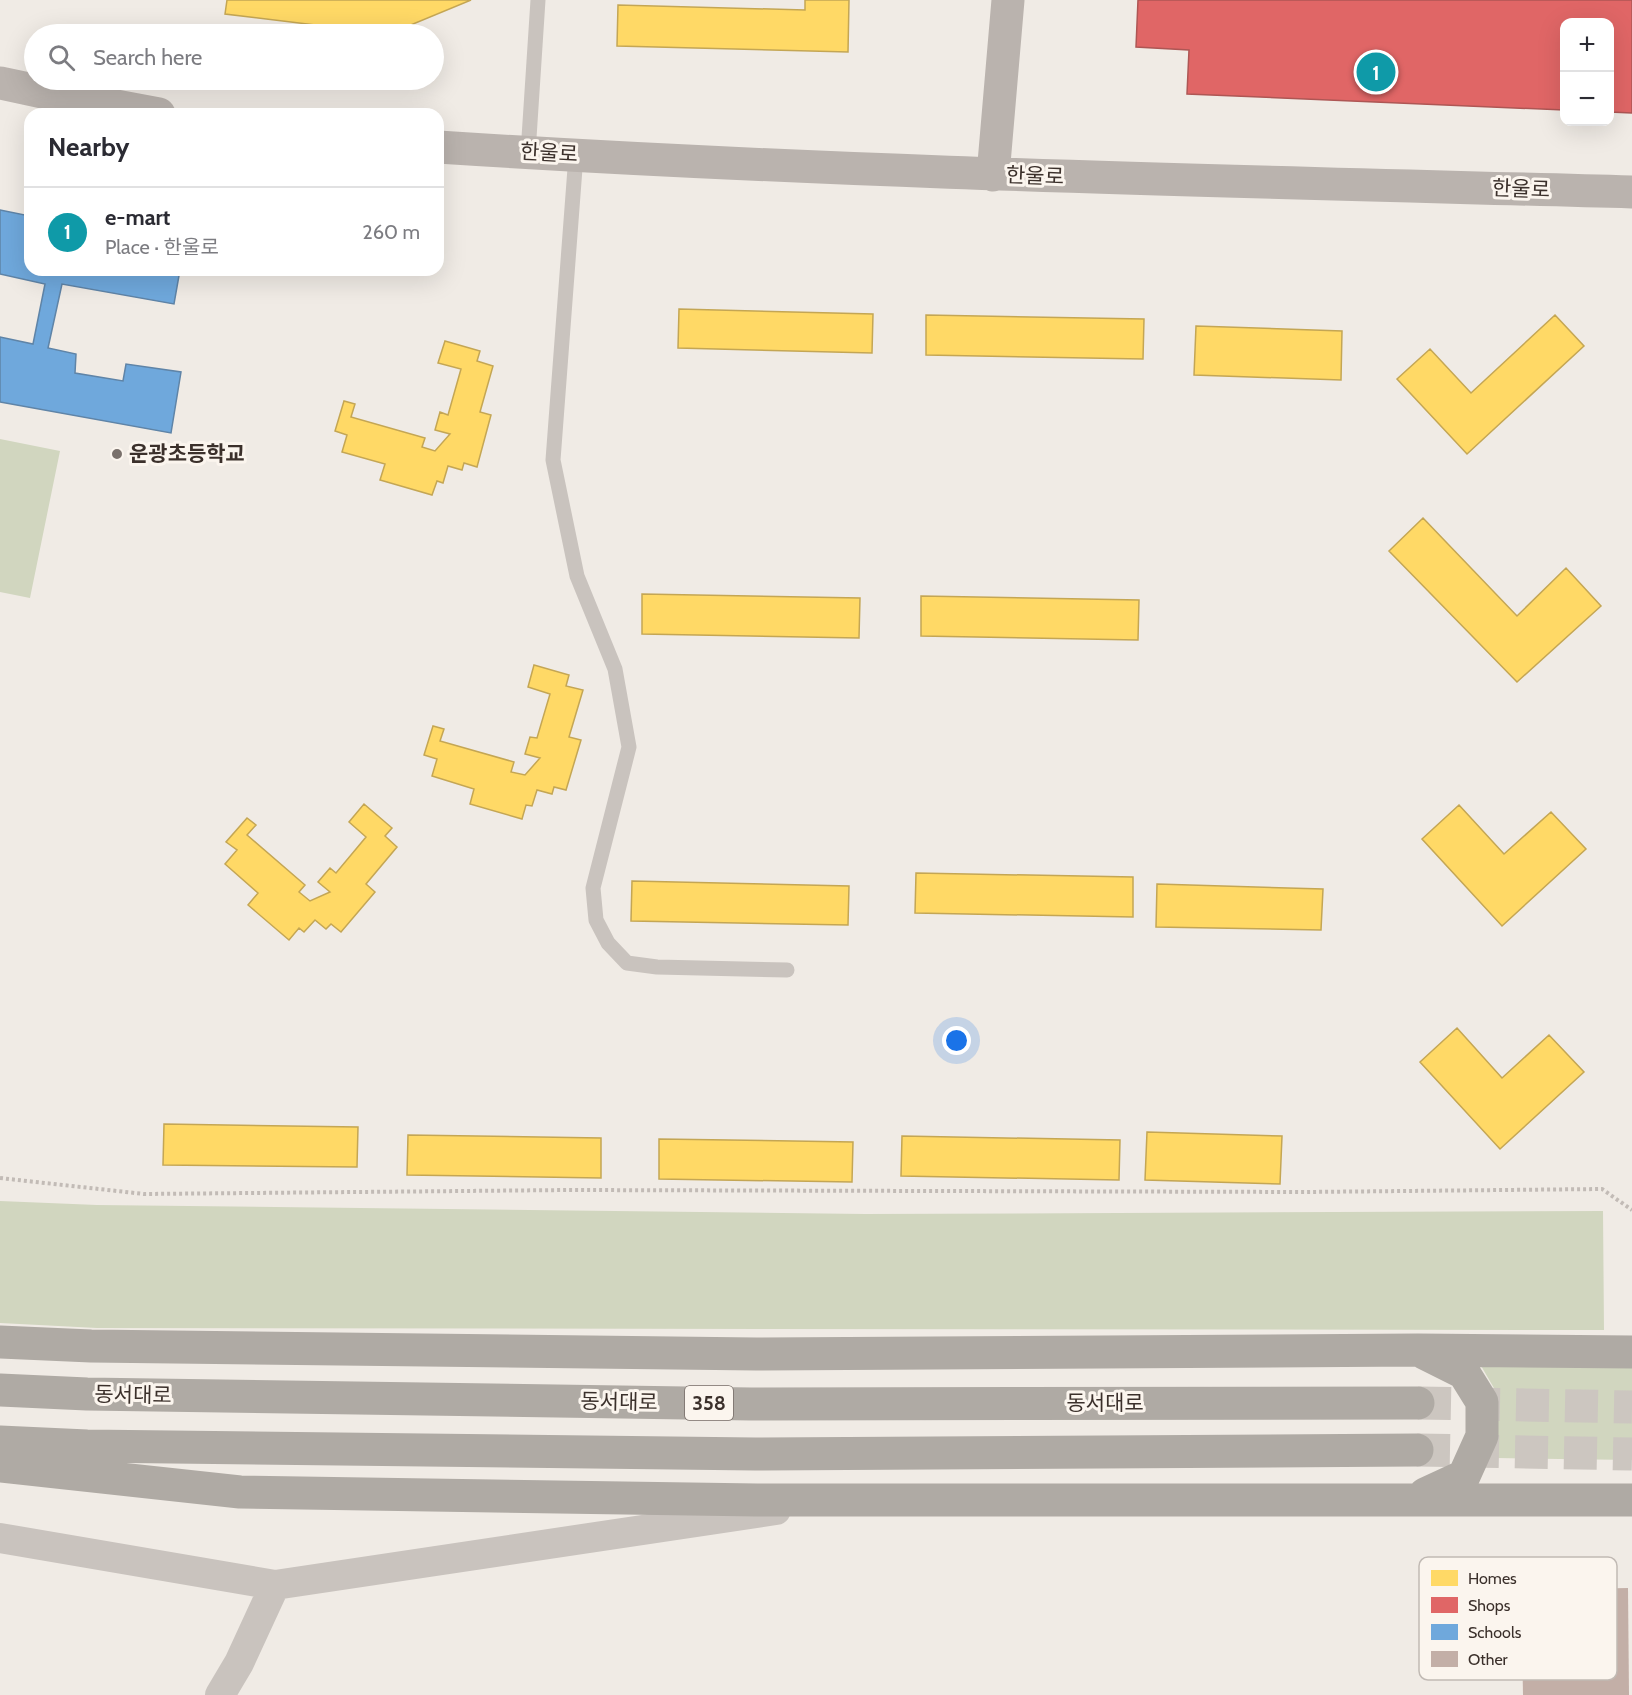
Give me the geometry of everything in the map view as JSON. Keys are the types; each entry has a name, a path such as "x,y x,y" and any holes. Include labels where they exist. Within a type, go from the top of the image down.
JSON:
{"highway":[{"path":"0,1342 91,1346 744,1353 1418,1350 1632,1352"},
{"path":"1415,1499 1464,1476 1482,1436 1482,1402 1464,1373 1418,1350"},
{"name":"동서대로","path":"0,1390 87,1394 751,1404 1418,1403"},
{"path":"0,1442 87,1446 755,1454 1417,1450"},
{"path":"0,1466 240,1492 842,1500 1632,1500"}],"street":[{"path":"993,175 1008,0"},
{"path":"0,83 24,88"},
{"path":"33,90 127,108"},
{"name":"한울로","path":"444,147 993,175 1632,192"},
{"path":"0,1538 275,1585 842,1500"},
{"path":"220,1695 239,1663 275,1585"}],"lane":[{"path":"528,153 538,0"},
{"path":"576,155 553,460 577,576 615,669 628,747 593,888 596,920 608,943 627,963 657,967 787,970"}],"path":[{"path":"0,1178 144,1194 569,1190 1306,1192 1602,1189 1632,1210"}],"green space":[{"path":"0,439 60,451 30,598 0,592"},
{"path":"0,1201 97,1205 865,1214 1603,1211 1604,1330 97,1328 0,1323"},
{"path":"1480,1364 1632,1364 1632,1460 1497,1458 1498,1395"}],"building: Homes":[{"path":"227,0 471,0 413,24 307,24 225,14"},
{"path":"805,0 849,0 848,52 617,46 618,5 805,10"},
{"path":"679,309 873,314 872,353 678,348"},
{"path":"926,315 1144,319 1143,359 926,355"},
{"path":"1555,315 1584,346 1467,454 1397,379 1430,349 1471,393"},
{"path":"1196,326 1342,331 1341,380 1194,375"},
{"path":"445,341 480,351 477,361 493,366 480,412 491,415 477,467 464,463 462,470 448,466 443,483 437,481 432,495 380,480 385,464 342,452 347,435 335,431 344,401 355,404 351,417 425,438 422,447 435,451 450,434 435,430 440,412 448,415 461,369 438,363"},
{"path":"1423,518 1517,616 1566,568 1601,606 1517,682 1389,551"},
{"path":"642,594 860,598 859,638 642,634"},
{"path":"921,596 1139,600 1138,640 921,636"},
{"path":"534,665 569,675 566,686 583,690 569,737 581,740 566,790 554,787 552,794 537,790 532,806 526,805 522,819 470,804 474,789 432,776 437,759 424,755 433,726 444,729 440,741 514,762 511,772 525,775 540,758 525,754 530,737 537,738 550,694 528,687"},
{"path":"364,804 392,828 385,836 397,847 366,884 375,892 341,932 331,924 326,929 315,920 304,932 299,928 289,940 248,905 258,893 225,864 237,850 226,842 247,818 256,825 247,835 305,885 299,892 310,901 330,892 318,882 330,868 336,873 366,837 349,822"},
{"path":"1459,805 1504,854 1551,812 1586,849 1502,926 1422,839"},
{"path":"916,873 1133,877 1133,917 915,913"},
{"path":"632,881 849,886 848,925 631,921"},
{"path":"1157,884 1323,889 1321,930 1156,927"},
{"path":"1457,1028 1502,1078 1549,1035 1584,1072 1500,1149 1420,1062"},
{"path":"164,1124 358,1127 357,1167 163,1165"},
{"path":"1147,1132 1282,1136 1280,1184 1145,1180"},
{"path":"408,1135 601,1138 601,1178 407,1175"},
{"path":"902,1136 1120,1140 1119,1180 901,1176"},
{"path":"659,1139 853,1142 852,1182 659,1179"}],"building: Shops":[{"path":"1138,0 1632,0 1632,113 1614,112 1614,18 1560,18 1560,110 1187,94 1189,50 1136,47"}],"building: Schools":[{"path":"0,210 24,215 24,276 179,276 174,304 62,284 48,348 76,354 75,373 123,381 126,364 181,372 171,433 0,402 0,337 33,344 45,284 0,274"}],"building: Other":[{"path":"1617,1588 1628,1588 1629,1695 1523,1695 1523,1680 1617,1680"}],"tunnel":[{"path":"1418,1403 1632,1407"},
{"path":"1417,1450 1632,1454"}],"place":[{"name":"e-mart","path":"1376,72"},
{"name":"운광초등학교","path":"117,454"}]}
